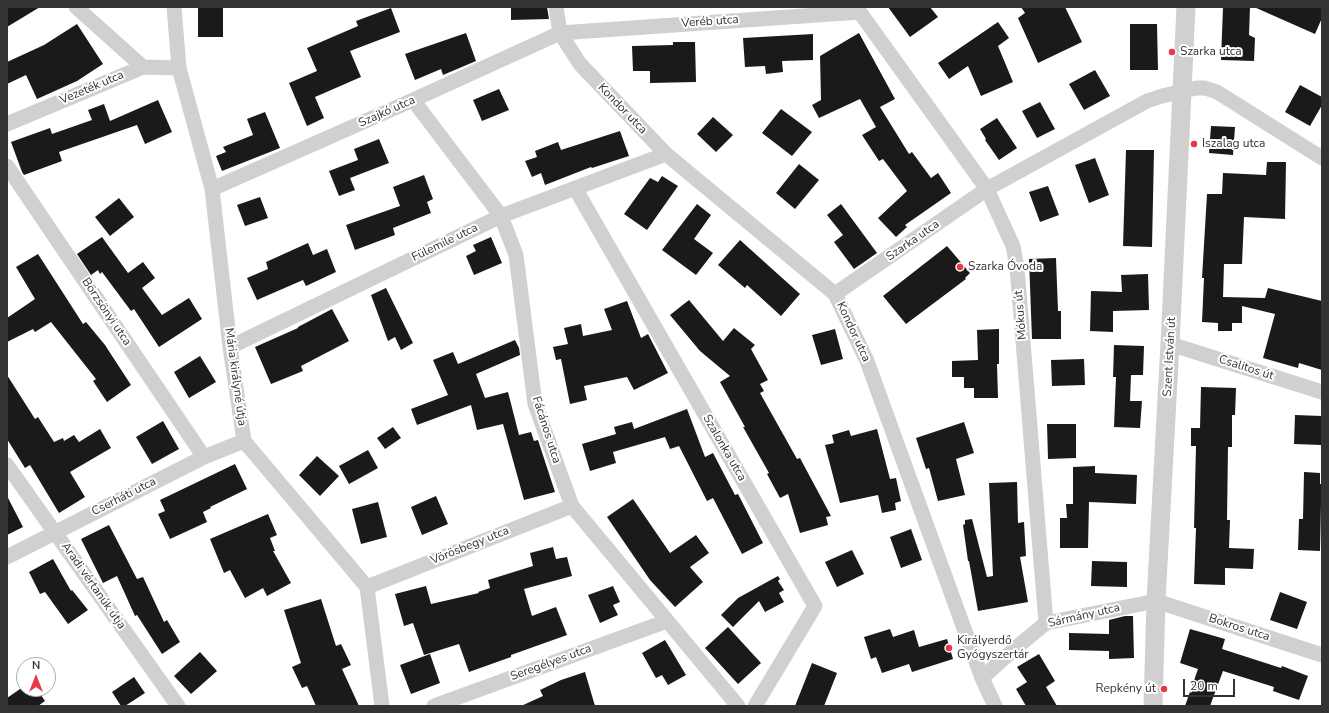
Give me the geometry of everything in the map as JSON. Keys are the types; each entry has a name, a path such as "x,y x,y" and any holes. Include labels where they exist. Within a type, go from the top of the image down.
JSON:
{"street":[{"path":"76,7 143,67"},
{"name":"Mária királyné útja","path":"174,7 180,68 212,189 230,347 244,441 367,587"},
{"name":"Kondor utca","path":"556,7 560,33 580,64 666,154 835,294 867,361 982,678 995,706"},
{"name":"Szent István út","path":"1153,706 1156,601 1186,7"},
{"name":"Veréb utca","path":"560,33 858,9"},
{"name":"Mókus út","path":"858,9 987,189 1013,246 1017,268 1046,622"},
{"name":"Szajkó utca","path":"212,189 414,100 560,33"},
{"name":"Vezeték utca","path":"7,124 143,67 180,68"},
{"path":"1183,90 1205,88 1217,92 1322,158"},
{"name":"Szarka utca","path":"835,294 987,189 1147,101 1183,90"},
{"name":"Fácános utca","path":"414,100 501,216 516,255 535,404 572,506 738,706"},
{"name":"Fülemile utca","path":"230,347 501,216 666,154"},
{"name":"Börzsönyi utca","path":"7,166 204,457"},
{"name":"Szalonka utca","path":"575,188 815,606 755,706"},
{"name":"Csalitos út","path":"1170,344 1322,392"},
{"name":"Cserháti utca","path":"7,557 204,457 244,441"},
{"name":"Aradi vértanúk útja","path":"7,465 178,706"},
{"name":"Vörösbegy utca","path":"367,587 572,506"},
{"path":"367,587 382,706"},
{"name":"Sármány utca","path":"982,678 1046,622 1156,601"},
{"name":"Bokros utca","path":"1156,601 1322,655"},
{"name":"Seregélyes utca","path":"434,706 667,621"}],"building":[{"path":"7,7 40,7 7,27"},
{"path":"198,7 223,7 223,37 198,37"},
{"path":"511,7 547,7 549,19 511,20"},
{"path":"888,7 930,7 938,17 910,37"},
{"path":"1021,7 1065,7 1082,42 1038,63 1018,18 1025,13"},
{"path":"1223,7 1250,7 1249,35 1255,38 1254,61 1221,60"},
{"path":"1254,7 1322,7 1322,18 1315,34"},
{"path":"391,8 400,32 350,51 361,77 315,97 324,118 307,126 289,83 317,71 307,48 358,26 356,21"},
{"path":"998,22 1009,38 998,46 1013,82 981,96 968,66 949,79 938,63"},
{"path":"77,24 103,64 77,81 37,99 26,75 7,84 7,62 44,45"},
{"path":"1130,24 1157,24 1158,70 1130,70"},
{"path":"466,33 476,61 443,75 441,69 415,80 405,54"},
{"path":"859,33 895,99 880,107 909,154 912,152 931,178 938,173 951,193 905,225 907,227 896,237 878,218 907,191 883,159 879,161 862,135 876,127 860,99 819,118 812,105 821,100 820,56"},
{"path":"813,34 813,60 782,61 783,72 766,74 765,66 745,67 743,38"},
{"path":"673,42 695,42 696,82 650,83 650,71 633,71 632,46 673,45"},
{"path":"1095,70 1110,96 1084,110 1069,84"},
{"path":"1300,85 1322,97 1322,105 1310,126 1285,112"},
{"path":"499,89 509,110 482,121 473,100"},
{"path":"158,100 172,132 145,144 137,125 59,152 62,161 24,175 22,172 11,142 50,128 52,134 92,120 88,110 104,104 110,121"},
{"path":"1040,102 1055,129 1037,138 1022,111"},
{"path":"781,109 812,132 792,156 762,133"},
{"path":"265,112 280,148 222,171 216,156 226,152 223,147 253,135 247,119"},
{"path":"713,117 733,135 716,152 697,134"},
{"path":"997,118 1017,148 999,160 985,140 986,139 980,129"},
{"path":"1211,126 1235,127 1233,155 1209,153"},
{"path":"620,131 629,156 592,168 591,167 545,185 541,173 532,177 525,161 537,157 535,151 558,142 561,150"},
{"path":"379,139 389,163 350,178 355,190 339,196 329,171 358,160 354,149"},
{"path":"1126,150 1154,150 1152,247 1123,246"},
{"path":"1095,158 1109,195 1089,203 1075,165"},
{"path":"1267,162 1286,162 1285,219 1244,217 1242,264 1224,264 1223,297 1265,298 1268,288 1322,301 1322,370 1299,363 1298,368 1263,358 1275,314 1242,306 1242,323 1232,323 1232,331 1218,331 1218,323 1202,322 1204,278 1202,278 1207,194 1222,194 1223,173 1266,175"},
{"path":"799,164 819,180 795,209 776,193"},
{"path":"424,175 433,199 427,202 431,213 393,228 395,235 355,250 346,225 400,206 393,187"},
{"path":"662,176 678,186 647,230 624,214 650,178 658,182"},
{"path":"1048,186 1059,215 1040,222 1029,192"},
{"path":"260,197 268,218 245,226 237,205"},
{"path":"119,198 134,217 110,236 95,217"},
{"path":"697,204 711,215 694,239 713,253 696,275 662,250"},
{"path":"841,204 877,253 854,269 834,242 843,235 827,215"},
{"path":"102,237 128,273 143,262 155,278 142,288 162,315 189,298 202,319 159,347 134,309 131,311 102,272 100,274 98,270 91,275 77,254"},
{"path":"491,237 502,263 474,275 466,256 476,251 473,245"},
{"path":"740,240 800,294 781,316 747,285 745,288 718,265"},
{"path":"308,243 313,255 327,249 336,272 306,286 303,280 257,300 247,278 268,269 266,262"},
{"path":"947,246 970,273 965,278 966,279 906,324 883,296"},
{"path":"38,254 83,324 86,322 105,345 131,385 107,402 93,381 96,379 51,322 35,332 33,329 7,342 7,318 35,299 16,267"},
{"path":"1056,258 1058,311 1061,311 1061,339 1032,339 1029,259"},
{"path":"1148,274 1149,310 1113,311 1113,332 1090,331 1091,291 1122,292 1121,275"},
{"path":"386,288 413,343 401,350 395,337 388,341 371,295"},
{"path":"689,300 723,341 734,328 755,345 751,349 768,380 760,384 764,391 760,393 797,459 800,458 831,516 826,517 828,525 800,533 788,494 780,498 767,474 769,473 720,382 730,376 700,351 670,315"},
{"path":"627,301 641,338 648,334 668,373 634,390 627,377 584,386 587,400 570,404 561,359 556,360 553,347 568,344 564,328 581,324 583,336 612,330 604,309"},
{"path":"332,309 349,341 301,366 303,371 271,384 255,347 298,328"},
{"path":"835,329 843,359 821,365 812,335"},
{"path":"999,329 999,364 997,364 998,398 974,398 974,388 964,388 964,377 952,377 952,361 978,360 977,330"},
{"path":"515,340 519,348 520,355 476,374 485,398 508,392 519,435 531,432 534,441 538,440 555,492 524,500 503,424 477,430 471,405 417,425 411,409 448,395 433,360 453,352 458,364"},
{"path":"1114,345 1144,346 1143,375 1131,375 1130,401 1142,401 1140,428 1114,427 1116,377 1113,377"},
{"path":"200,356 216,382 189,398 174,372"},
{"path":"1084,359 1085,385 1052,386 1051,360"},
{"path":"7,375 35,419 38,417 54,442 63,438 64,441 74,435 79,442 100,429 111,448 70,472 85,497 59,513 30,465 25,468 7,439"},
{"path":"1201,387 1236,388 1235,415 1232,415 1232,447 1228,447 1227,520 1230,520 1229,548 1254,549 1253,569 1225,568 1225,585 1194,584 1196,446 1191,446 1191,428 1200,428"},
{"path":"687,409 705,457 713,453 735,495 738,494 763,543 742,554 713,498 707,501 679,446 670,449 665,437 613,452 616,463 590,471 582,444 616,434 614,427 632,422 634,429"},
{"path":"1295,415 1322,416 1322,445 1294,444"},
{"path":"163,421 179,449 152,464 136,437"},
{"path":"964,422 974,453 956,459 965,495 938,501 929,468 926,469 916,438"},
{"path":"1047,424 1076,424 1076,458 1048,459"},
{"path":"393,427 401,438 385,449 377,438"},
{"path":"877,429 890,479 896,478 901,501 895,503 896,510 882,513 878,495 840,503 825,445 834,443 832,435 849,430 851,436"},
{"path":"368,450 378,468 349,484 339,466"},
{"path":"317,456 339,476 320,496 299,475"},
{"path":"235,464 247,489 203,512 207,522 170,539 158,514 165,511 160,500"},
{"path":"1095,466 1095,473 1137,475 1136,504 1089,502 1088,548 1060,548 1060,518 1067,518 1066,504 1073,504 1073,467"},
{"path":"1304,472 1320,473 1320,484 1322,484 1322,504 1320,551 1298,550 1299,519 1303,519"},
{"path":"1017,482 1018,523 1024,522 1026,556 1020,557 1028,602 978,611 968,561 963,525 965,524 965,520 972,519 987,577 993,576 989,483"},
{"path":"7,496 23,527 7,535"},
{"path":"436,496 448,524 422,535 411,507"},
{"path":"633,499 670,553 696,535 709,553 690,567 703,582 675,607 650,580 607,517"},
{"path":"378,502 387,537 361,544 352,509"},
{"path":"268,514 277,535 270,538 275,551 273,551 291,583 267,596 263,588 245,598 230,570 224,573 210,539"},
{"path":"109,525 137,579 143,577 164,622 167,620 180,642 162,654 137,615 135,616 117,576 103,583 81,539"},
{"path":"911,529 922,560 901,568 890,537"},
{"path":"553,547 556,559 567,557 572,576 524,589 532,616 556,607 567,635 469,672 459,644 424,655 413,623 404,626 395,594 426,586 431,604 479,593 478,592 490,588 488,580 533,566 530,553"},
{"path":"852,550 864,574 837,587 825,562"},
{"path":"53,559 71,591 72,590 88,610 68,624 45,592 40,594 29,572"},
{"path":"1092,561 1127,562 1127,587 1091,586"},
{"path":"778,576 780,579 778,581 784,590 779,593 784,602 765,612 759,601 733,627 721,615 738,598"},
{"path":"613,586 620,602 613,605 618,615 600,623 588,595"},
{"path":"1280,592 1307,602 1297,629 1270,620"},
{"path":"321,599 336,646 341,644 351,665 342,669 359,706 316,706 307,686 302,688 292,667 301,663 284,610"},
{"path":"1125,616 1133,616 1134,658 1109,659 1109,651 1069,650 1069,633 1109,634 1109,620"},
{"path":"728,627 761,663 738,684 705,648"},
{"path":"890,629 893,637 914,630 919,647 947,639 953,659 912,672 909,664 882,673 876,657 871,659 864,637"},
{"path":"1190,629 1225,639 1222,649 1281,668 1282,666 1308,676 1299,700 1273,691 1274,687 1223,671 1210,706 1185,706 1198,669 1180,663"},
{"path":"665,640 686,675 668,685 662,675 656,678 642,653"},
{"path":"200,652 217,671 191,694 174,676"},
{"path":"430,654 440,683 411,694 400,665"},
{"path":"1039,654 1055,681 1046,687 1057,706 1026,706 1016,689 1027,682 1017,667"},
{"path":"812,663 837,673 824,706 795,706"},
{"path":"585,672 595,706 521,706 543,696 540,690 561,680"},
{"path":"134,677 145,693 125,706 121,706 112,692"},
{"path":"16,692 16,697 42,697 45,701 38,706 7,706 7,698"}],"place":[{"name":"Szarka utca","path":"1172,52"},
{"name":"Iszalag utca","path":"1194,144"},
{"name":"Szarka Óvoda","path":"960,267"},
{"name":"Királyerdő Gyógyszertár","path":"949,648"},
{"name":"Repkény út","path":"1164,689"}]}
